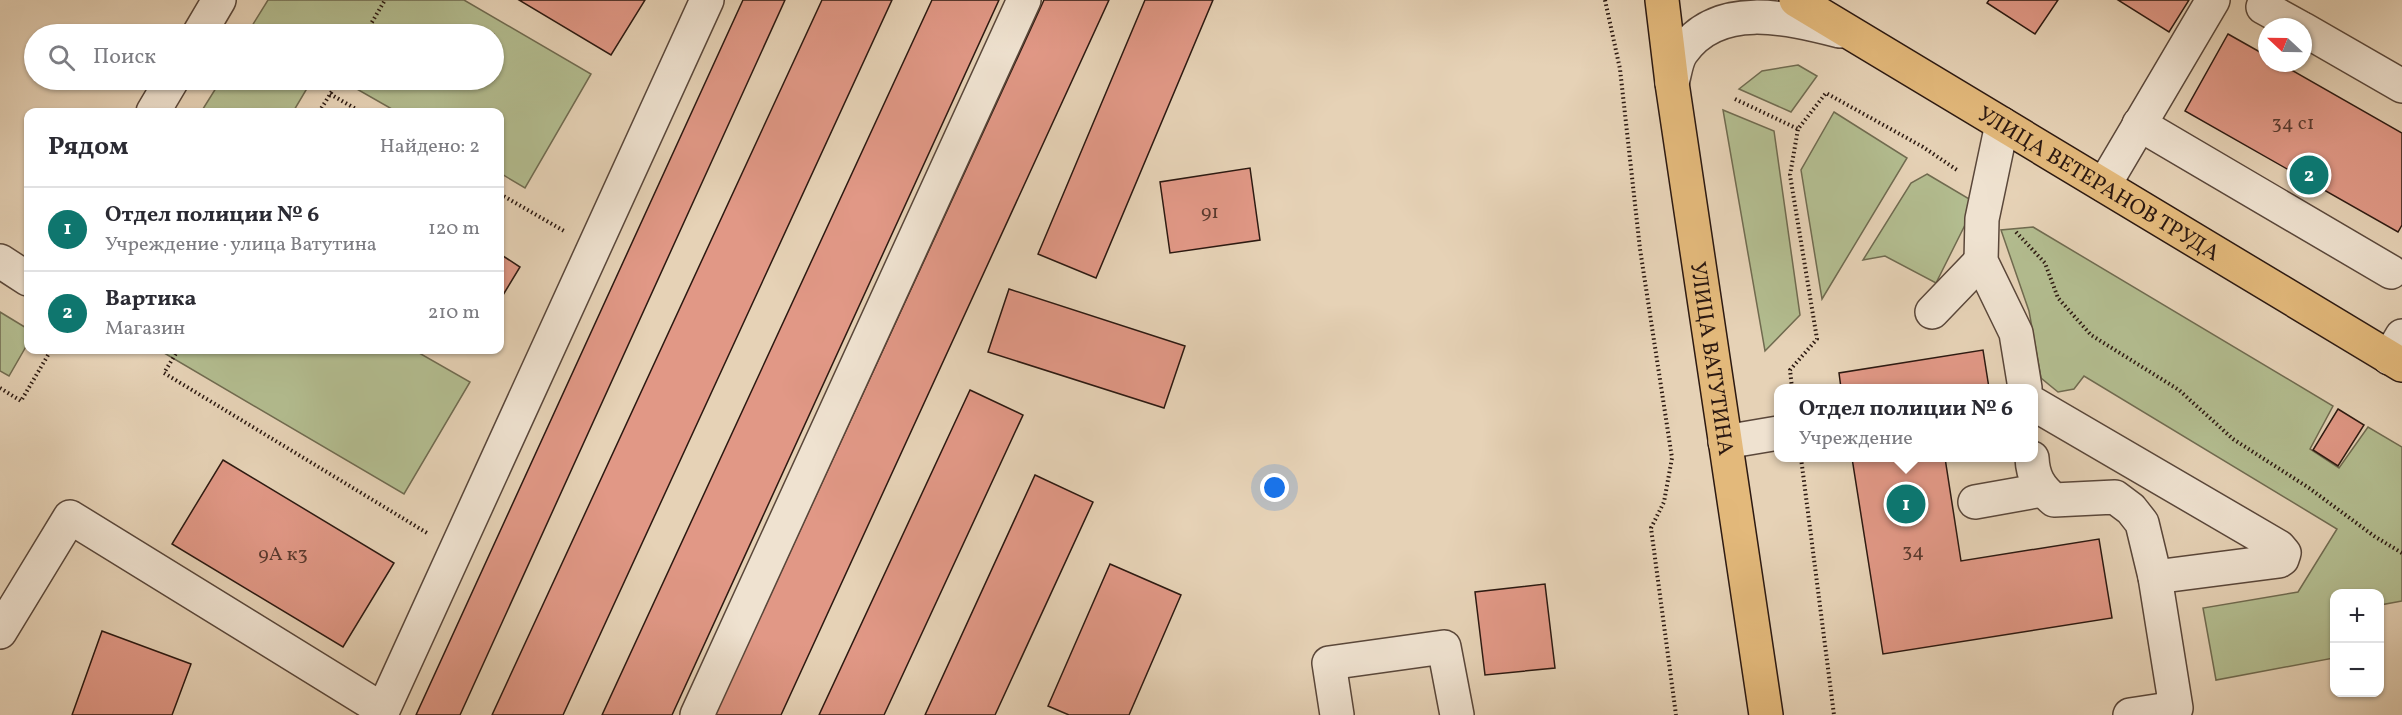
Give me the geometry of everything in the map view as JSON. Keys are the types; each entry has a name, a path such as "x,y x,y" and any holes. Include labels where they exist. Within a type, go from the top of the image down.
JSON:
{"main road":[{"name":"УЛИЦА ВАТУТИНА","path":"1662,0 1671,82 1766,715"},
{"name":"УЛИЦА ВЕТЕРАНОВ ТРУДА","path":"1796,0 2104,185 2398,353"}],"street":[{"path":"205,24 219,0"},
{"path":"0,632 70,517 383,710 707,0"},
{"path":"697,715 1024,0"},
{"path":"2104,185 2213,0"},
{"path":"2263,7 2283,18"},
{"path":"1671,82 1681,52 1708,25 1749,15 1791,19 1856,35"},
{"path":"2312,34 2402,86"},
{"path":"155,108 166,90"},
{"path":"2002,124 1982,219 1981,261 2016,333 2024,384"},
{"path":"2139,124 2398,266"},
{"path":"0,261 24,276"},
{"path":"1932,312 1981,261"},
{"path":"2038,406 2279,547 2284,556 2278,561 2155,577"},
{"path":"1725,442 1774,434"},
{"path":"2032,462 2033,475 2042,490 2054,500 2115,497 2131,509 2142,523 2155,577 2176,708 2130,715"},
{"path":"2131,509 2153,475"},
{"path":"1975,502 2042,490"},
{"path":"1337,715 1329,663 1444,648 1457,715"}],"path":[{"path":"370,24 384,0"},
{"path":"1605,0 1620,69 1641,249 1672,458 1664,502 1651,528 1676,715"},
{"path":"321,108 333,90"},
{"path":"1792,384 1790,370 1817,339 1790,175 1798,129 1826,93 1923,147 1989,191 2013,229 2045,263 2058,298 2091,335 2180,390 2233,439 2309,488 2374,536 2402,553"},
{"path":"330,94 354,108"},
{"path":"1735,99 1798,129"},
{"path":"504,196 593,249"},
{"path":"0,388 21,401 49,354"},
{"path":"176,354 164,373 456,551"},
{"path":"1802,462 1834,715"}],"green space":[{"path":"268,0 464,0 591,74 525,188 504,175 504,108 390,108 358,90 504,90 504,24 253,24"},
{"path":"1798,65 1817,76 1791,112 1739,89 1762,71"},
{"path":"215,90 306,90 295,108 204,108"},
{"path":"1723,110 1774,131 1800,315 1765,351"},
{"path":"1834,112 1907,158 1822,299 1801,170"},
{"path":"1927,174 1976,203 1936,283 1885,256 1863,260 1911,183"},
{"path":"2033,227 2333,406 2310,449 2339,468 2368,427 2402,447 2402,601 2384,604 2384,589 2330,589 2330,659 2216,680 2203,608 2298,592 2337,529 2084,376 2074,389 2058,392 2041,378 2029,311 2001,230"},
{"path":"0,312 24,327 24,350 9,376 0,371"},
{"path":"166,354 421,354 470,382 404,494"}],"building":[{"path":"519,0 645,0 611,55"},
{"path":"743,0 785,0 460,715 416,715"},
{"path":"822,0 892,0 563,715 492,715"},
{"path":"932,0 999,0 672,715 602,715"},
{"path":"1044,0 1109,0 781,715 715,715"},
{"path":"1145,0 1213,0 1096,278 1038,254"},
{"path":"1989,0 2058,0 2035,34 1987,3"},
{"path":"2118,0 2189,0 2169,32"},
{"path":"2228,34 2258,51 2258,72 2295,72 2402,133 2402,225 2398,232 2185,111"},
{"path":"1250,168 1260,240 1170,253 1160,182"},
{"path":"504,257 520,267 504,293"},
{"path":"1009,289 1185,346 1164,408 988,352"},
{"path":"1983,350 1988,384 1840,384 1839,373"},
{"path":"970,390 1023,415 884,715 819,715"},
{"path":"2338,409 2364,425 2338,466 2313,450"},
{"path":"223,460 394,563 343,647 172,544"},
{"path":"1853,462 1946,462 1961,561 2099,539 2112,618 1883,654"},
{"path":"1035,475 1093,502 995,715 925,715"},
{"path":"1110,564 1181,595 1129,715 1069,715 1048,706"},
{"path":"1545,584 1555,668 1485,675 1475,592"},
{"path":"102,631 191,664 172,715 72,715"}],"place":[{"name":"Вартика","path":"2309,175"},
{"name":"Отдел полиции № 6","path":"1906,504"}]}
